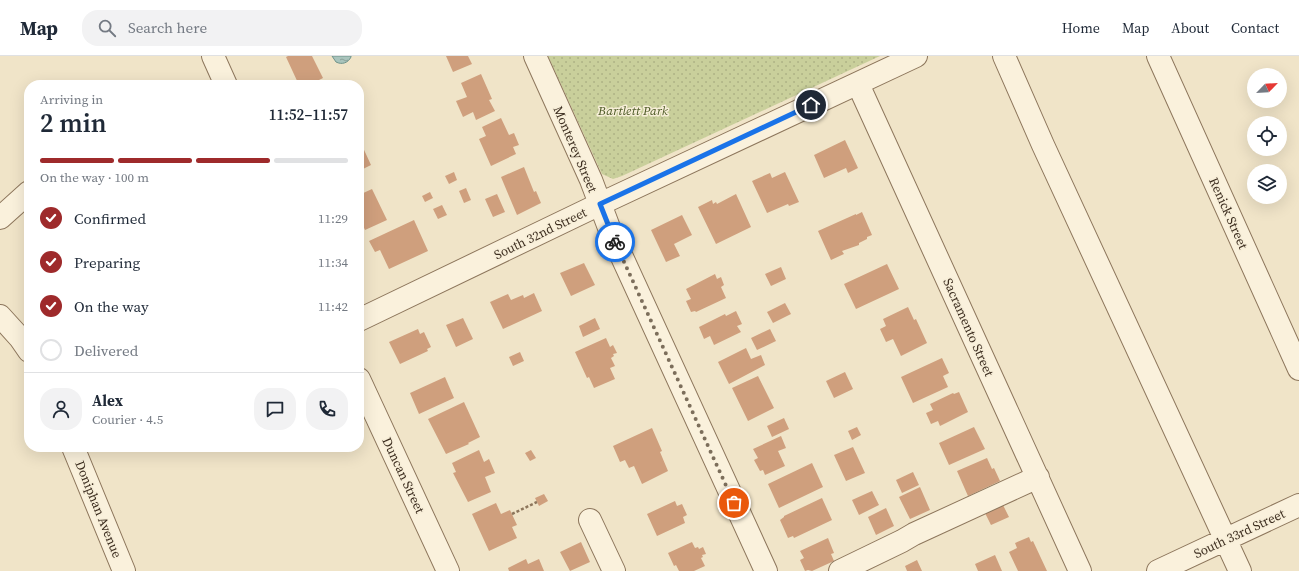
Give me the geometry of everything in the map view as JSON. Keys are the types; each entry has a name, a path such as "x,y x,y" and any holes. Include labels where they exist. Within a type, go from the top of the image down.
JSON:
{"street":[{"path":"212,56 221,80"},
{"name":"Monterey Street","path":"535,56 591,180 617,247 766,571"},
{"name":"South 32nd Street","path":"364,318 600,204 916,56"},
{"path":"1004,56 1043,146 1240,571"},
{"name":"Renick Street","path":"1158,56 1299,369"},
{"name":"Sacramento Street","path":"858,84 1080,571"},
{"path":"0,218 24,196"},
{"path":"0,316 24,344"},
{"name":"Duncan Street","path":"364,389 448,571"},
{"name":"Doniphan Avenue","path":"75,452 124,571"},
{"path":"840,571 914,534 1038,478"},
{"name":"South 33rd Street","path":"1158,571 1299,505"},
{"path":"590,520 614,571"}],"path":[{"path":"512,514 537,502"}],"green space":[{"name":"Bartlett Park","path":"548,56 880,56 613,179 602,174"}],"water":[{"path":"332,56 351,57 347,62 340,63 336,62"}],"building":[{"path":"312,56 323,78 319,80 297,80 286,57"},
{"path":"446,56 468,56 472,64 453,72"},
{"path":"481,74 492,99 489,100 495,111 476,120 473,112 463,117 456,101 467,97 461,83"},
{"path":"501,118 509,135 514,133 519,145 513,147 516,154 491,166 479,139 486,136 482,127"},
{"path":"845,140 858,168 848,173 846,168 824,178 814,155"},
{"path":"364,150 371,165 364,168"},
{"path":"524,167 534,192 536,191 541,203 517,215 501,177"},
{"path":"454,172 457,180 449,184 445,176"},
{"path":"785,172 799,202 789,206 788,204 767,213 752,181 770,173 772,178"},
{"path":"466,188 471,200 464,203 459,191"},
{"path":"372,189 387,220 365,230 364,228 364,193"},
{"path":"430,192 433,198 425,202 422,196"},
{"path":"497,194 505,212 493,217 485,199"},
{"path":"736,194 751,227 716,244 698,207 712,200 713,204 716,202 717,204"},
{"path":"442,205 447,215 438,219 433,209"},
{"path":"862,212 872,235 859,243 859,245 842,251 844,254 831,260 818,231"},
{"path":"682,215 692,235 674,244 680,256 666,262 651,230"},
{"path":"414,220 428,251 389,269 380,250 375,252 369,241"},
{"path":"584,263 595,285 571,296 560,273"},
{"path":"887,264 899,289 856,309 844,284"},
{"path":"781,267 786,279 771,286 765,274"},
{"path":"715,274 717,279 721,277 724,285 721,287 726,298 696,312 691,312 686,301 691,299 686,289"},
{"path":"534,293 542,311 503,329 490,302 508,294 511,300 523,295 524,298"},
{"path":"785,303 791,314 773,323 767,312"},
{"path":"908,307 914,320 916,319 927,343 901,356 893,339 886,342 880,329 886,326 883,319"},
{"path":"736,311 742,324 737,326 741,332 714,345 710,336 704,339 699,327 725,314 726,316"},
{"path":"463,318 473,339 456,347 446,325"},
{"path":"595,318 600,329 583,337 579,326"},
{"path":"418,329 420,334 424,332 431,347 427,349 428,351 400,364 389,342"},
{"path":"770,329 776,341 757,350 751,338"},
{"path":"606,338 610,347 613,345 617,353 613,354 614,356 611,358 615,366 610,368 615,379 594,388 589,377 587,378 575,352"},
{"path":"746,348 751,359 761,355 765,365 729,384 718,362"},
{"path":"520,352 524,361 513,366 509,357"},
{"path":"942,358 949,373 943,376 948,387 913,403 901,377"},
{"path":"845,372 853,389 834,398 826,381"},
{"path":"758,376 774,408 748,421 732,388"},
{"path":"445,377 454,398 419,414 410,393"},
{"path":"959,392 968,412 940,426 938,421 931,424 926,413 933,410 930,404 953,393"},
{"path":"464,402 480,437 468,443 469,444 446,454 428,419"},
{"path":"784,418 789,429 772,437 767,426"},
{"path":"857,427 861,435 852,440 848,431"},
{"path":"974,427 985,449 949,465 939,443"},
{"path":"652,428 662,451 660,452 668,471 642,484 634,466 629,468 625,460 620,462 613,446"},
{"path":"781,436 786,448 778,451 785,466 765,475 763,470 760,471 754,460 758,458 753,449"},
{"path":"853,447 865,473 846,481 834,455"},
{"path":"479,450 484,462 489,459 495,473 485,477 491,492 468,502 453,473 456,472 452,463"},
{"path":"531,450 536,458 530,461 525,453"},
{"path":"987,458 1000,481 968,496 957,471"},
{"path":"812,463 823,487 779,508 768,484"},
{"path":"913,472 919,485 902,493 896,480"},
{"path":"920,487 930,510 910,519 899,497"},
{"path":"872,491 879,505 859,515 852,500"},
{"path":"544,494 548,501 539,506 535,498"},
{"path":"822,498 832,520 794,538 793,536 788,538 780,520 784,516"},
{"path":"675,501 677,506 682,504 687,515 683,517 685,523 657,536 647,514"},
{"path":"496,503 501,514 510,510 517,525 512,527 517,538 489,551 472,514"},
{"path":"1003,505 1009,517 991,525 985,513"},
{"path":"886,508 894,526 876,535 868,517"},
{"path":"1029,537 1031,542 1033,541 1047,571 1018,571 1009,552 1017,548 1015,543"},
{"path":"828,538 834,553 831,554 834,561 812,571 805,571 800,560 804,558 800,551"},
{"path":"581,542 590,562 570,571 560,552"},
{"path":"692,542 695,548 698,547 699,549 703,547 706,554 702,555 703,557 701,558 705,566 694,571 679,571 676,565 674,566 668,553"},
{"path":"995,555 1002,571 978,571 975,564"},
{"path":"526,559 528,564 539,559 544,571 509,571 508,568"},
{"path":"917,560 922,571 907,571 905,566"}],"way so far":[{"path":"615,242 734,503"}],"route":[{"path":"615,242 600,204 811,105"}]}
